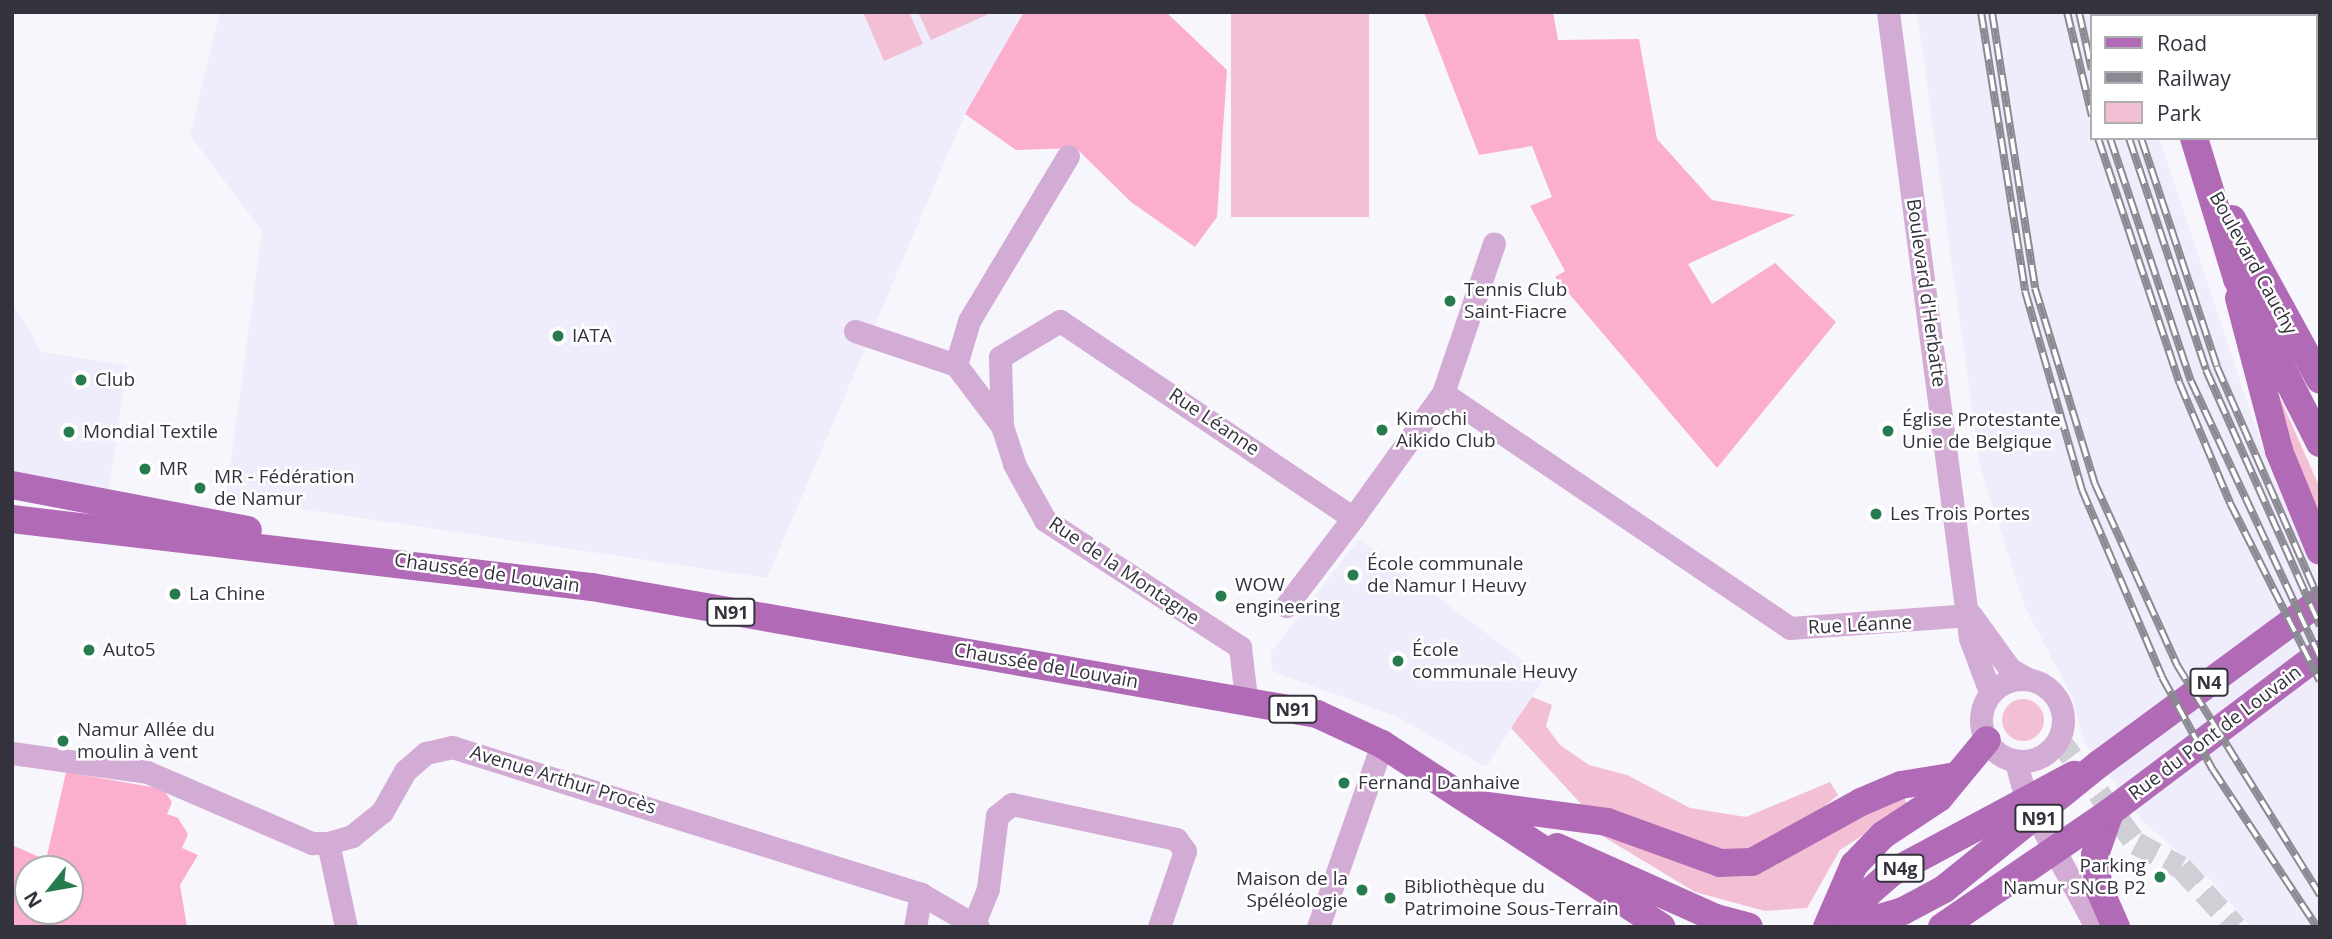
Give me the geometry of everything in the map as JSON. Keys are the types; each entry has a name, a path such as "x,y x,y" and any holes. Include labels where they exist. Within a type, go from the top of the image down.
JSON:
{"main road":[{"name":"Boulevard Cauchy","path":"2195,140 2237,279 2317,438"},
{"name":"Boulevard Cauchy","path":"2208,181 2317,376"},
{"path":"2237,279 2251,364 2293,492 2320,551"},
{"name":"Chaussée de Louvain","path":"12,485 373,558"},
{"path":"45,523 49,491"},
{"name":"Chaussée de Louvain","path":"12,519 373,558 592,587 1246,698 1317,714 1382,744 1478,804 1662,927"},
{"name":"N4","path":"2099,764 2320,601"},
{"name":"Rue du Pont de Louvain","path":"2110,812 2320,654"},
{"path":"1827,927 1854,865 1883,835 1939,798 1987,740"},
{"name":"N4g","path":"1850,927 1867,894 1956,835 2099,764"},
{"name":"N91","path":"1850,927 1883,918 1974,867 2099,764"},
{"path":"1478,804 1607,822 1720,863 1752,862 1871,797 1956,776"},
{"path":"2110,812 2095,855 2098,887 2116,927"},
{"name":"N91","path":"1942,927 2110,812"},
{"name":"N91","path":"1512,829 1749,927"}],"street":[{"name":"Boulevard d'Herbatte","path":"1888,12 1971,615 1970,638 1990,692"},
{"path":"855,331 956,365 969,321 1068,156"},
{"path":"1286,606 1443,393 1494,243"},
{"name":"Rue Léanne","path":"1002,426 1000,358 1060,321 1353,518"},
{"name":"Rue de la Montagne","path":"956,365 1002,426 1014,464 1045,520 1240,648 1246,698"},
{"name":"Rue Léanne","path":"1443,393 1790,628 1971,615"},
{"name":"Boulevard d'Herbatte","path":"1971,615 2010,669 2028,679"},
{"path":"2016,762 2044,755 2063,728 2052,692 2028,679 1990,692 1981,720 1987,740 2016,762 2025,796 2096,927"},
{"path":"1318,927 1382,744"},
{"name":"Avenue Arthur Procès","path":"328,844 352,835 382,811 405,771 426,753 452,747 921,894 977,924"},
{"path":"12,753 147,772 312,843 328,844 346,927"},
{"path":"977,924 988,888 997,816 1012,804 1176,839 1185,851 1159,927"},
{"path":"915,927 921,894"}],"shaded area":[{"name":"IATA","path":"220,12 1024,12 965,114 767,578 226,498 262,231 190,135"},
{"path":"1024,12 1166,12 1227,70 1217,217 1195,247 1131,202 1076,148 1016,150 965,114"},
{"path":"1424,12 1553,12 1558,40 1639,39 1657,139 1712,200 1795,215 1688,264 1712,304 1775,263 1836,322 1717,468 1555,277 1565,271 1530,206 1552,197 1532,146 1479,155"},
{"path":"1917,12 2120,12 2090,14 2090,140 2160,140 2271,473 2320,577 2320,927 2251,927 2212,881 2143,822 2084,742 2073,699 2025,607 1980,466"},
{"path":"12,302 42,352 127,365 107,502 12,483"},
{"name":"École communale Heuvy","path":"1359,539 1545,677 1486,767 1395,716 1272,671 1271,652"},
{"path":"66,772 163,789 172,802 167,814 178,818 188,834 182,848 198,855 180,885 187,927 12,927 12,845 35,855 14,855 14,925 84,925 84,855 47,855"}],"green space":[{"path":"863,12 909,12 923,44 884,61"},
{"path":"918,12 993,12 931,40"},
{"path":"1231,12 1369,12 1369,217 1231,217"},
{"path":"2272,380 2320,488 2320,517 2299,478"},
{"path":"1532,697 1552,705 1546,726 1560,745 1589,765 1627,775 1690,808 1746,817 1830,782 1838,795 1794,831 1737,854 1583,806 1511,728"},
{"path":"2023,699 2038,705 2044,720 2038,735 2023,741 2008,735 2002,720 2008,705"},
{"path":"1903,795 1908,806 1840,850 1807,908 1765,911 1695,892 1594,831 1720,872"}],"tunnel":[{"path":"2058,738 2136,843 2181,867 2236,927"}],"railway":[{"path":"1981,12 2025,291 2082,490 2162,677 2213,770 2317,927"},
{"path":"1992,12 2035,288 2095,484 2177,665 2320,895"},
{"path":"2067,12 2090,108"},
{"path":"2079,12 2090,61"},
{"path":"2099,140 2180,384 2230,503 2320,681"},
{"path":"2111,140 2191,381 2320,658"},
{"path":"2130,140 2206,370 2320,626"},
{"path":"2142,140 2217,367 2320,602"}],"place":[{"name":"Tennis Club Saint-Fiacre","path":"1450,301"},
{"name":"IATA","path":"558,336"},
{"name":"Club","path":"81,380"},
{"name":"Kimochi Aikido Club","path":"1382,430"},
{"name":"Église Protestante Unie de Belgique","path":"1888,431"},
{"name":"Mondial Textile","path":"69,432"},
{"name":"MR","path":"145,469"},
{"name":"MR - Fédération de Namur","path":"200,488"},
{"name":"Les Trois Portes","path":"1876,514"},
{"name":"École communale de Namur I Heuvy","path":"1353,575"},
{"name":"La Chine","path":"175,594"},
{"name":"WOW engineering","path":"1221,596"},
{"name":"Auto5","path":"89,650"},
{"name":"École communale Heuvy","path":"1398,661"},
{"name":"Namur Allée du moulin à vent","path":"63,741"},
{"name":"Fernand Danhaive","path":"1344,783"},
{"name":"Parking Namur SNCB P2","path":"2160,877"},
{"name":"Maison de la Spéléologie","path":"1362,890"},
{"name":"Bibliothèque du Patrimoine Sous-Terrain","path":"1390,898"}]}
